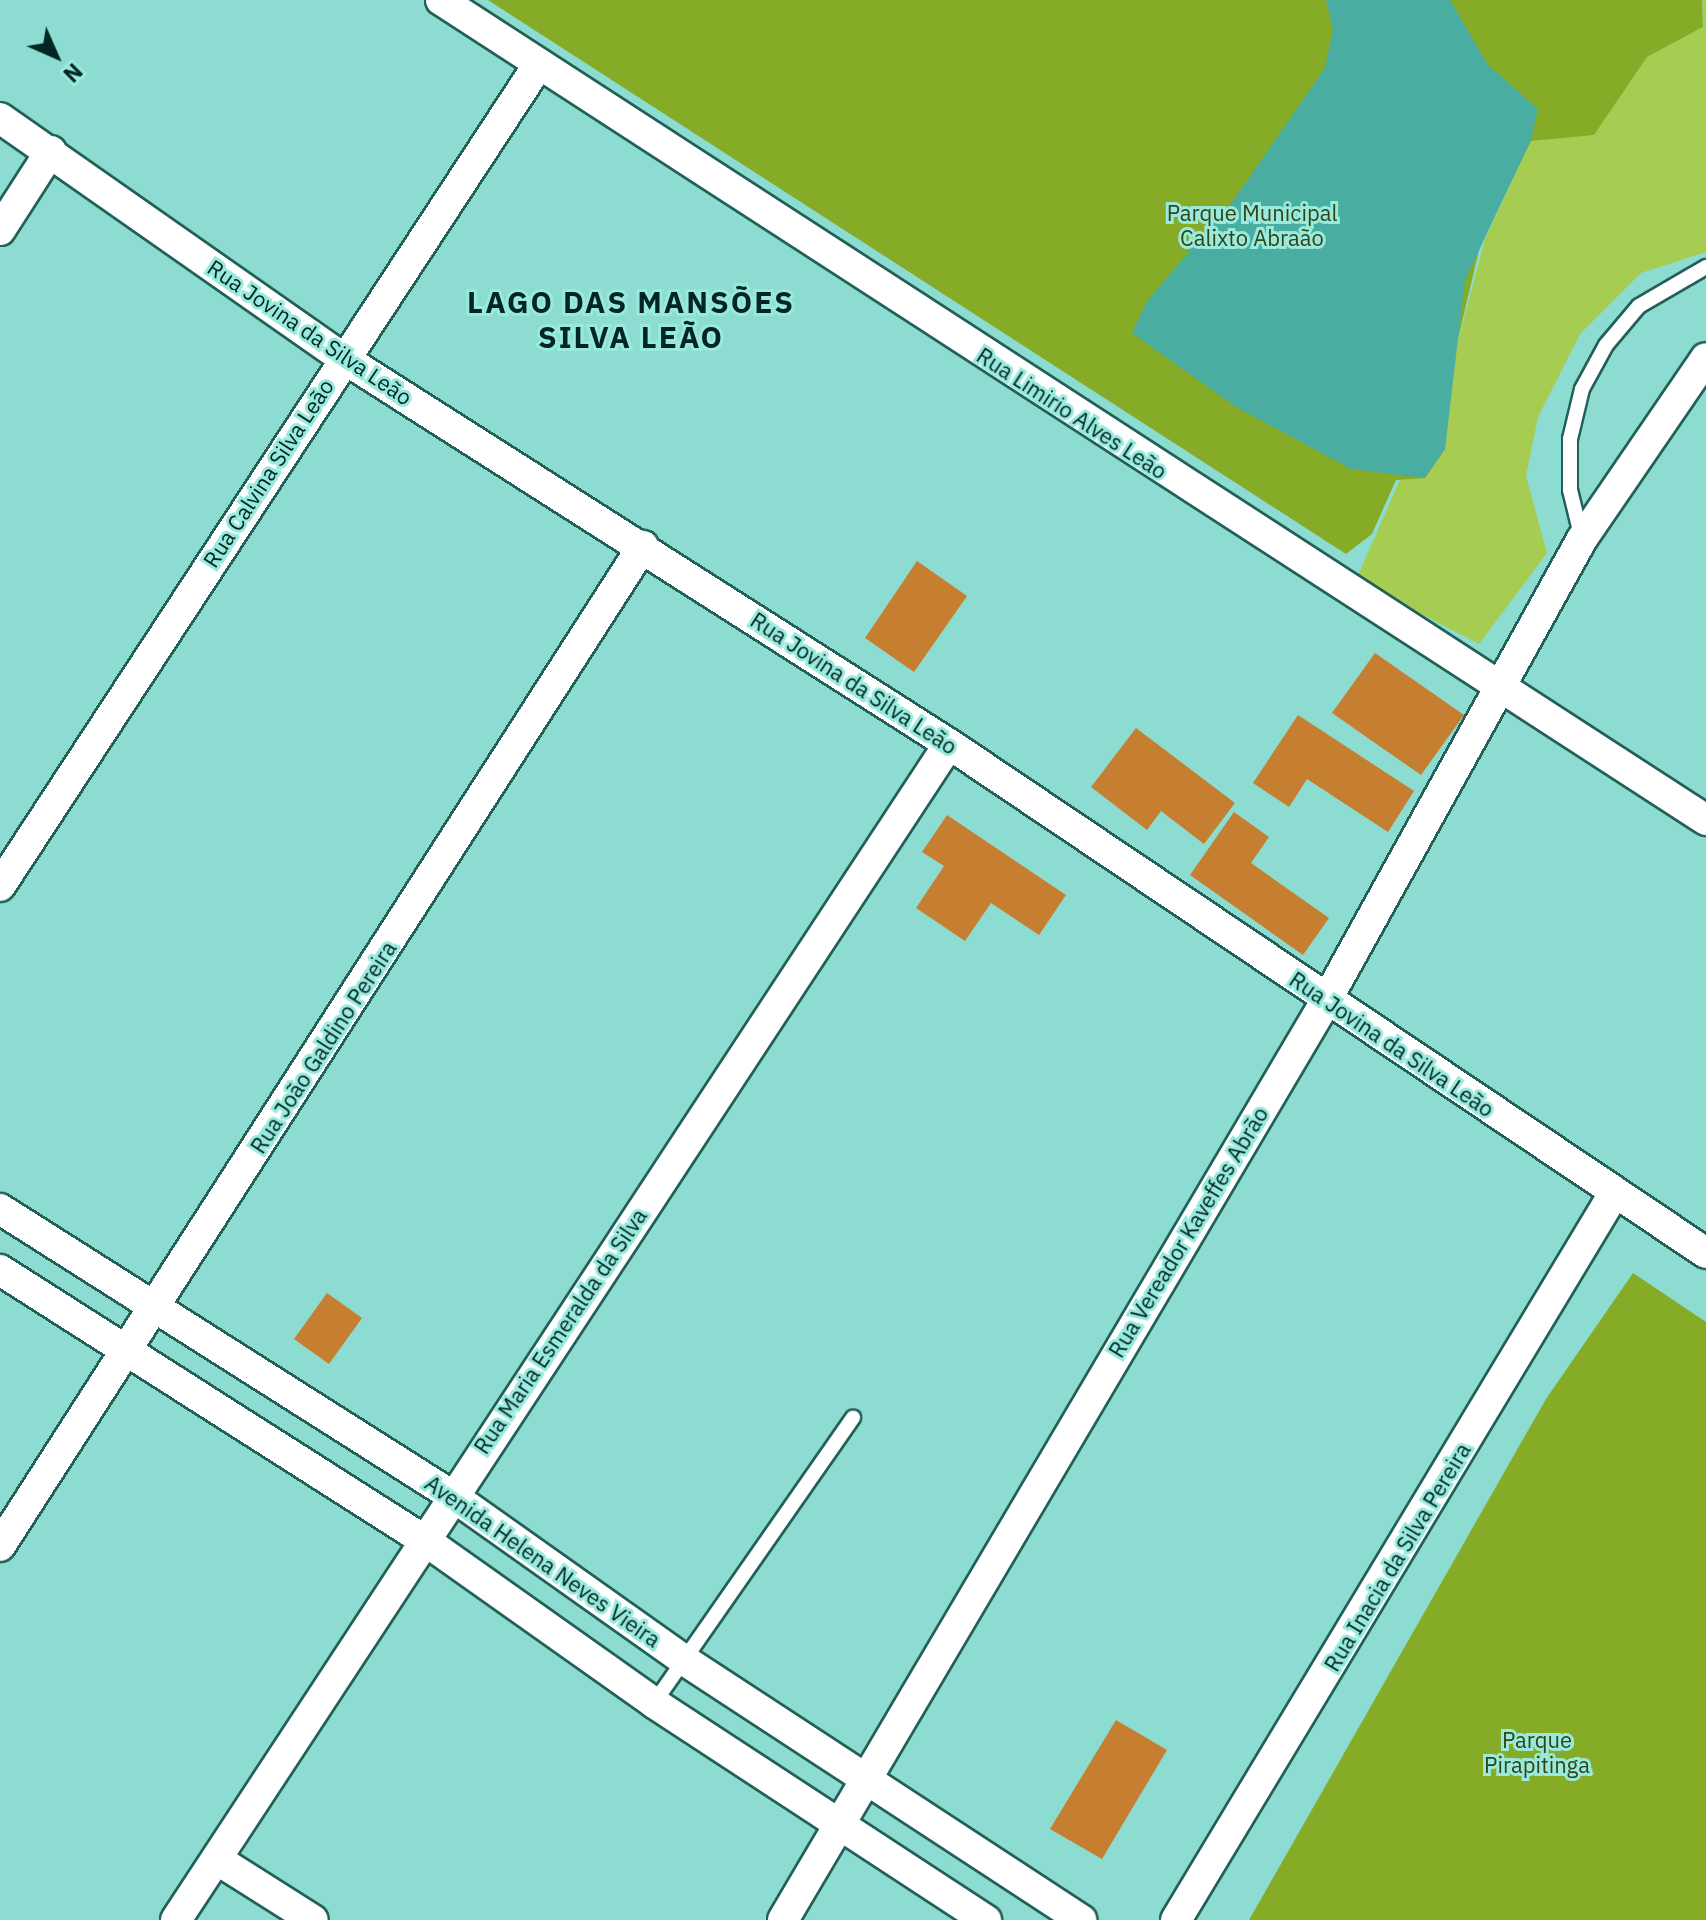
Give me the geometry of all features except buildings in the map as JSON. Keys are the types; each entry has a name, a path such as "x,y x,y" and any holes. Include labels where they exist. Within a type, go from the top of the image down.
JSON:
{"street":[{"name":"Rua Limirio Alves Leão","path":"441,0 1342,590 1503,687 1706,820"},
{"name":"Rua Calvina Silva Leão","path":"0,886 343,358 539,64"},
{"name":"Rua Jovina da Silva Leão","path":"0,118 343,358 643,546 949,744 1326,1001 1706,1253"},
{"path":"0,230 51,151"},
{"name":"Rua Vereador Kaveffes Abrão","path":"783,1920 862,1778 1326,1001 1503,687 1582,539 1706,358"},
{"name":"Rua João Galdino Pereira","path":"0,1546 155,1310 643,546"},
{"name":"Rua Maria Esmeralda da Silva","path":"176,1920 427,1542 451,1495 949,744"},
{"name":"Rua Inacia da Silva Pereira","path":"1176,1920 1615,1192"},
{"name":"Avenida Helena Neves Vieira","path":"0,1209 451,1495 684,1660 1081,1920"},
{"path":"0,1270 427,1542 654,1703 986,1920"},
{"path":"947,1895 977,1853"},
{"path":"218,1860 313,1920"}],"lane":[{"path":"1582,539 1570,490 1570,439 1582,389 1606,345 1639,306 1706,267"},
{"path":"654,1703 853,1418"}],"green space":[{"name":"Parque Municipal Calixto Abraão","path":"488,0 1702,0 1703,27 1647,57 1594,135 1531,141 1480,246 1454,356 1445,449 1425,478 1396,480 1372,534 1346,554"},
{"path":"1702,0 1706,0 1706,252 1641,273 1580,334 1538,417 1526,476 1547,553 1479,644 1356,580 1454,356 1485,239 1531,140 1594,135 1647,57 1703,27"},
{"name":"Parque Pirapitinga","path":"1633,1273 1706,1322 1706,1920 1249,1920 1546,1399"}],"shaded area":[{"path":"1326,0 1450,0 1488,65 1538,109 1531,140 1465,280 1445,449 1425,478 1351,469 1236,407 1132,333 1147,301 1235,198 1325,68 1333,29"}],"district":[{"name":"LAGO DAS MANSÕES SILVA LEÃO","path":"631,319"}]}
